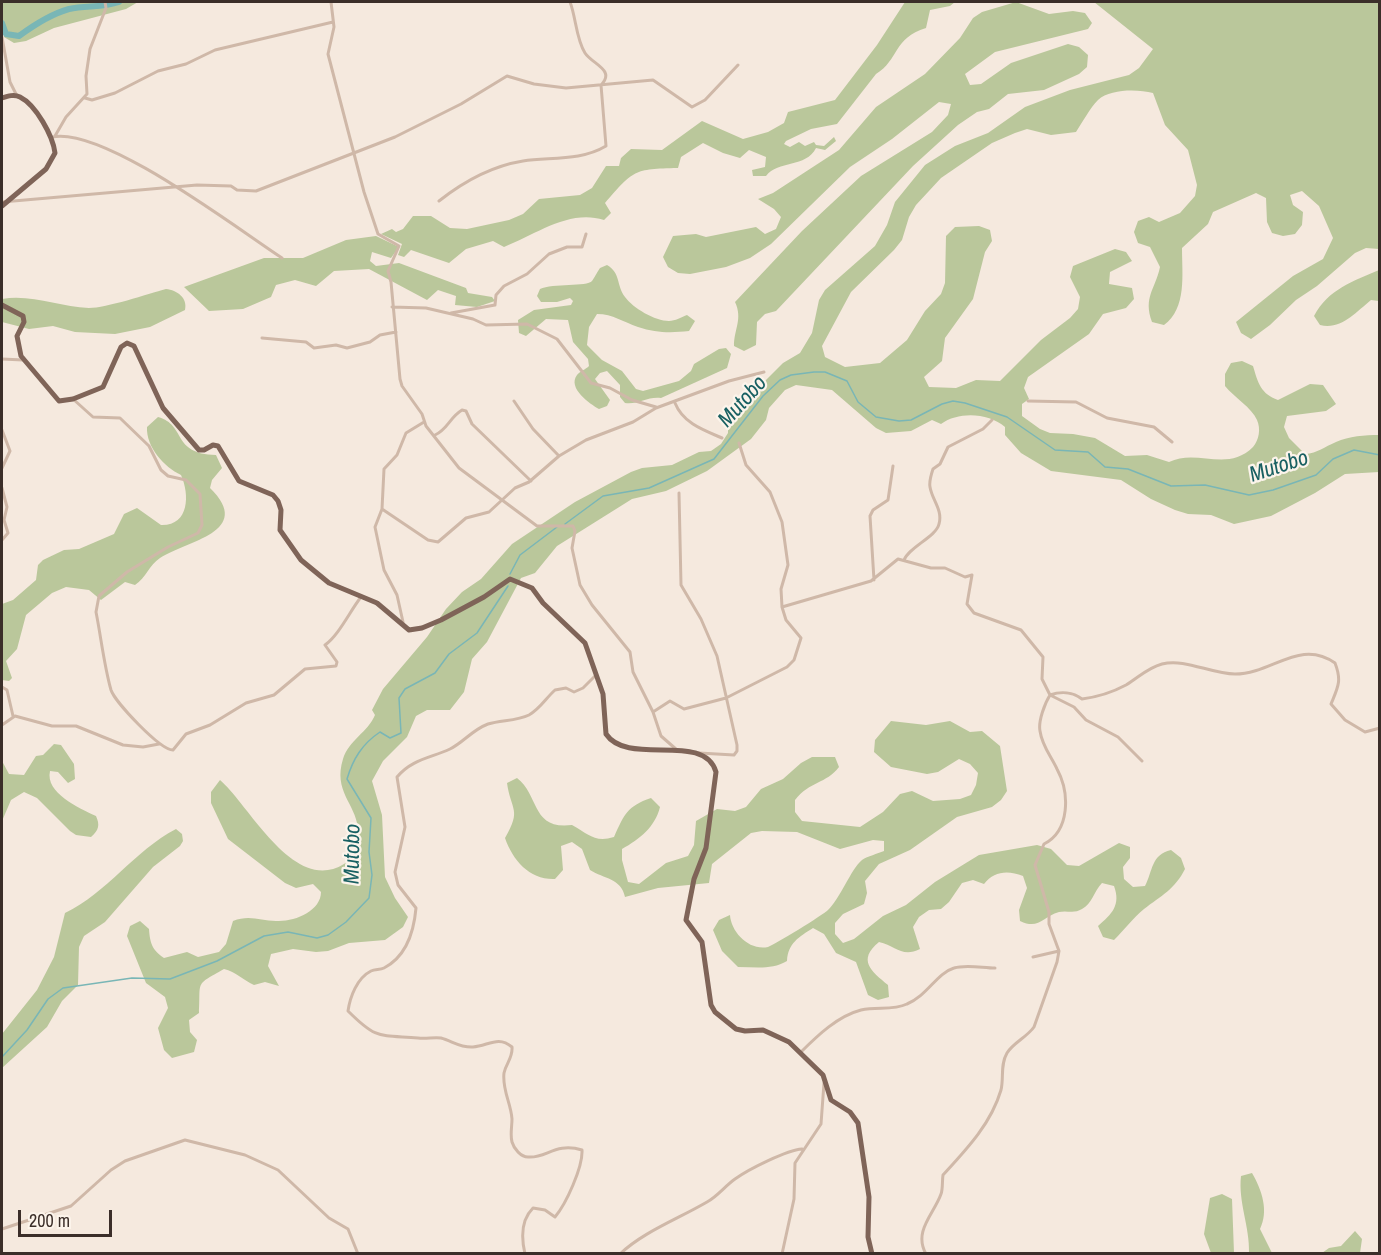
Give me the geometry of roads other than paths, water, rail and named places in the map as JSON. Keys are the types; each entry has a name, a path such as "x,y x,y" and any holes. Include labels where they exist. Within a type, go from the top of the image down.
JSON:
{"main road":[{"path":"2,98 17,96 30,107 53,136 55,149 53,161 3,203"},
{"path":"2,305 21,314 24,318 17,336 23,360 55,399 63,402 105,386 118,351 124,344 132,344 163,408 198,449 204,450 216,445 238,481 276,498 281,510 280,530 293,551 329,583 377,603 409,630 422,628 441,620 484,597 510,579 532,588 543,603 583,640 603,694 606,734 610,739 643,749 697,753 711,763 716,772 706,848 694,879 686,920 689,928 702,942 711,1005 736,1029 745,1031 757,1029 773,1033 789,1042 823,1076 831,1100 850,1112 860,1128 869,1197 869,1243 873,1254"}],"street":[{"path":"105,2 106,8 101,14 90,49 85,98 66,117 53,136 90,140 134,161 282,258"},
{"path":"331,2 333,22 328,54 378,234 399,246 388,271 401,384 423,414 424,422 459,468 540,527 573,526 575,536 572,549 580,585 592,605 630,652 633,672 654,712 663,738 677,750"},
{"path":"439,201 486,172 522,161 575,157 604,147 607,143 601,85 605,81 606,71 583,50 570,2"},
{"path":"85,98 92,100 111,95 158,71 186,64 215,50 333,22"},
{"path":"2,38 10,82 17,96"},
{"path":"3,203 197,185 231,186 237,190 256,191 330,164 355,151 411,129 507,76 551,87 601,85 649,79 658,81 692,107 705,100 738,64"},
{"path":"450,313 495,304 496,295 504,286 527,274 549,254 567,248 582,247 586,234"},
{"path":"392,307 426,308 486,325 529,325 556,339 591,383 610,388 632,400 658,408"},
{"path":"262,338 306,342 314,348 336,345 347,348 370,342 380,335 396,332"},
{"path":"2,359 23,360"},
{"path":"382,509 434,543 442,540 466,518 485,514 515,488 531,481 559,456 586,440 633,422 658,408 729,381 764,372"},
{"path":"74,399 93,417 120,418 149,446 156,466 168,476 186,480 200,494 202,525 198,533 168,547 127,573 104,591 97,601 96,612 112,693 159,744 173,750 186,734 210,725 246,703 274,695 305,669 336,666 337,662 325,645 334,637 341,623 363,596"},
{"path":"514,401 526,422 559,456"},
{"path":"1028,401 1076,402 1107,418 1154,427 1172,442"},
{"path":"675,403 682,415 694,425 722,438"},
{"path":"435,435 445,430 451,418 462,410 466,411 472,424 531,481"},
{"path":"904,560 925,537 936,530 940,523 940,514 929,485 933,469 940,464 948,447 983,429 992,420"},
{"path":"404,627 397,595 384,570 375,527 382,509 384,469 397,455 409,431 424,422"},
{"path":"2,430 10,451 2,468"},
{"path":"654,712 670,701 684,709 726,698 793,662 801,638 786,620 782,607 782,583 788,565 782,522 770,492 746,465 739,443"},
{"path":"874,580 870,516 873,510 888,500 892,466"},
{"path":"2,488 7,507 4,518 9,533 2,540"},
{"path":"679,493 681,585 717,656 737,751 729,755 697,753"},
{"path":"782,607 874,580 896,559 931,568 945,568 965,577 972,575 967,604 974,614 1021,630 1043,657 1042,679 1050,695 1074,707 1086,720 1118,737 1142,761"},
{"path":"1050,695 1059,692 1077,695 1082,699 1095,697 1126,684 1141,673 1162,664 1174,663 1235,674 1268,668 1303,653 1314,652 1335,663 1340,687 1331,704 1336,712 1365,732 1380,728"},
{"path":"525,1254 523,1241 525,1216 533,1208 545,1210 555,1217 563,1208 583,1162 582,1150 571,1147 528,1157 518,1153 512,1142 512,1118 504,1083 505,1069 513,1055 512,1047 506,1042 494,1041 472,1047 439,1038 394,1035 383,1037 373,1034 348,1011 350,999 362,978 371,970 383,969 392,962 408,944 413,932 416,908 398,885 395,872 405,827 397,777 404,769 425,757 458,744 477,728 502,720 526,717 538,710 555,690 566,688 574,692 583,688 596,675"},
{"path":"2,687 8,690 13,716"},
{"path":"926,1254 922,1247 924,1221 942,1193 943,1175 978,1137 1000,1091 1003,1062 1008,1051 1027,1037 1044,1005 1059,951 1048,924 1049,912 1035,865 1044,844 1054,839 1064,818 1064,794 1058,770 1045,751 1039,728 1050,695"},
{"path":"13,716 52,726 76,726 123,745 143,747 159,744"},
{"path":"2,725 13,716"},
{"path":"1033,957 1059,951"},
{"path":"801,1053 820,1033 839,1020 860,1010 906,1005 927,992 951,969 961,966 995,968"},
{"path":"782,1254 794,1199 795,1163 802,1149 821,1124 823,1076"},
{"path":"2,1230 71,1206 111,1170 125,1161 185,1140 244,1155 278,1170 329,1218 348,1229 358,1254"},
{"path":"620,1254 641,1235 662,1228 706,1203 736,1178 791,1150 802,1149"}],"waterway":[{"path":"2,23 6,34 19,36 62,11 119,2"},
{"name":"Mutobo","path":"565,524 603,496 649,488 714,459 763,396 780,380 791,375 814,372 825,372 847,381 858,402 876,417 899,421 911,420 942,404 953,401 965,403 1007,417 1055,450 1088,452 1105,467 1128,469 1171,486 1205,485 1249,495 1273,490 1316,475 1333,459 1354,450 1380,455"},
{"name":"Mutobo","path":"510,574 520,555 557,527"},
{"name":"Mutobo","path":"2,1057 27,1030 48,999 63,988 132,978 170,979 217,961 264,936 288,932 317,938 328,935 346,922 369,898 372,875 369,852 371,818 347,779 352,765 363,747 380,732 390,738 401,733 399,698 405,689 435,673 449,654 477,633 508,586"}]}
